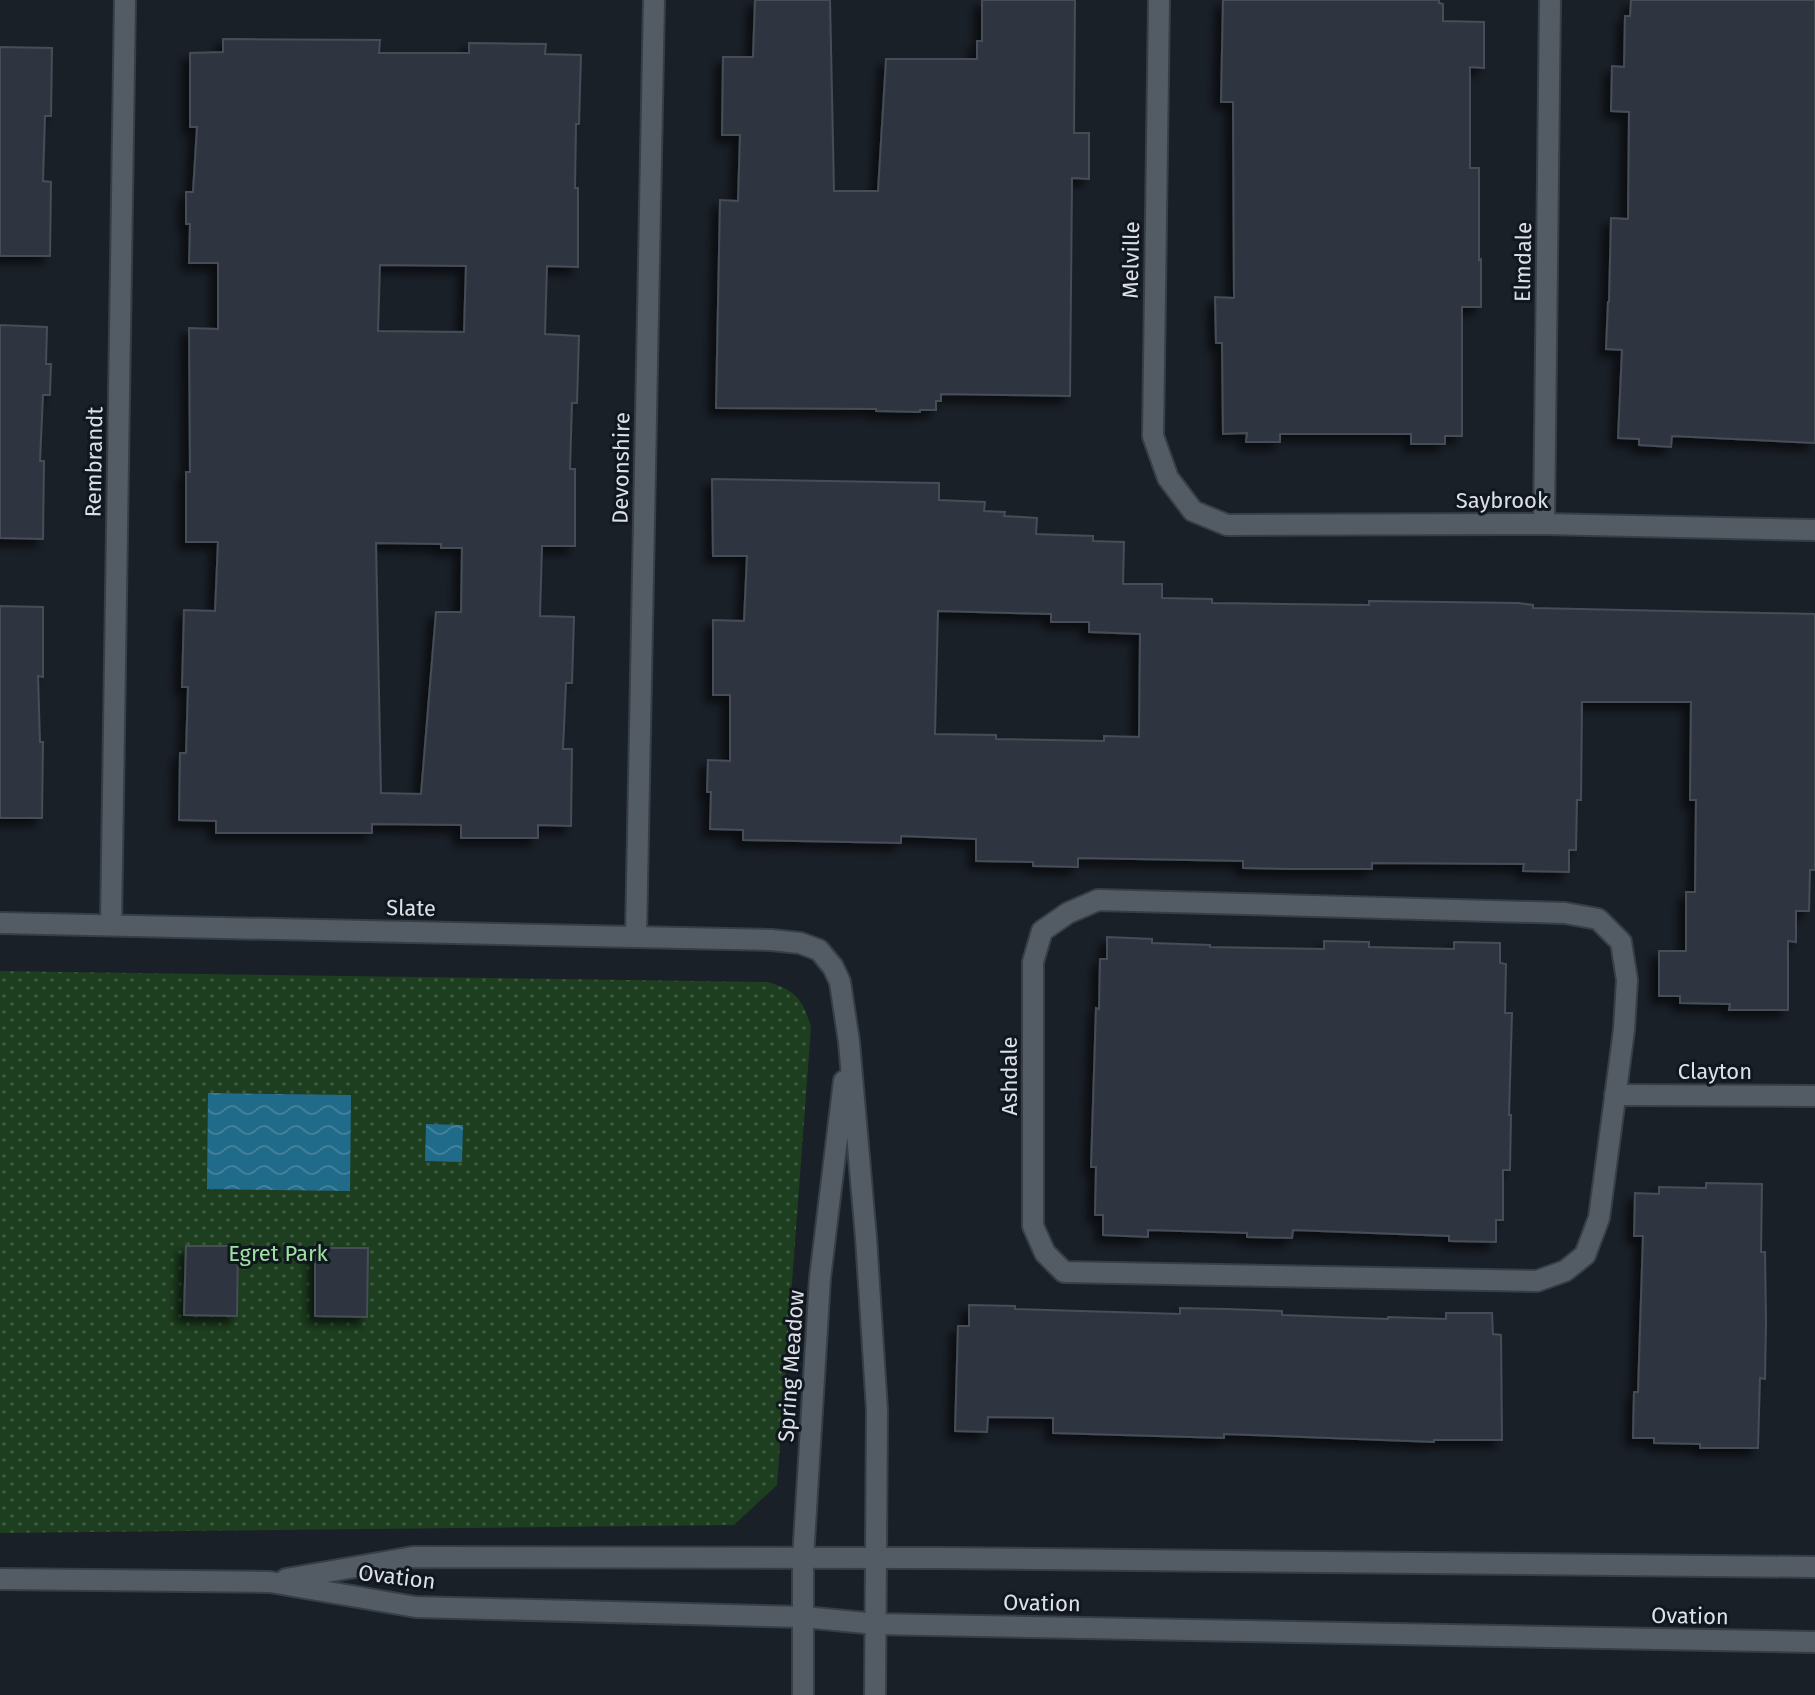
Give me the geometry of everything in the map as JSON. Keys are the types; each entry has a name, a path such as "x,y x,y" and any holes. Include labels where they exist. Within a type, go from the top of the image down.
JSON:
{"street":[{"name":"Rembrandt","path":"111,925 125,0"},
{"name":"Devonshire","path":"636,937 654,0"},
{"name":"Melville","path":"1159,0 1153,436 1168,478 1193,511"},
{"name":"Elmdale","path":"1544,524 1550,0"},
{"name":"Saybrook","path":"1193,511 1227,525 1544,524 1815,530"},
{"name":"Ashdale","path":"1098,900 1565,913 1598,919 1621,942 1627,980 1615,1095 1599,1218 1585,1255 1565,1271 1537,1281 1064,1272 1045,1253 1033,1226 1033,962 1042,931 1068,913 1098,900"},
{"name":"Slate","path":"0,923 771,940 800,943 819,950"},
{"name":"Spring Meadow","path":"819,950 840,982 849,1042 866,1238 877,1410 875,1695"},
{"name":"Spring Meadow","path":"803,1695 803,1559 820,1278 849,1042"},
{"name":"Clayton","path":"1615,1095 1815,1096"},
{"name":"Ovation","path":"270,1582 413,1557 1815,1567"},
{"name":"Ovation","path":"0,1579 270,1582 416,1607 804,1617 876,1624 1815,1642"}],"green space":[{"name":"Egret Park","path":"0,971 768,982 786,989 797,997 805,1009 811,1027 777,1485 734,1525 0,1533"}],"water":[{"path":"208,1093 351,1095 350,1191 207,1189"},
{"path":"426,1124 463,1125 462,1162 425,1161"}],"building":[{"path":"755,0 830,0 834,191 878,191 886,59 977,59 977,41 982,41 982,0 1075,0 1074,133 1089,133 1089,179 1072,178 1070,396 941,394 941,401 936,401 936,410 920,412 716,408 720,200 738,201 740,135 722,135 723,57 753,57"},
{"path":"1223,0 1439,0 1443,4 1443,21 1484,22 1484,68 1470,67 1470,168 1479,168 1481,307 1462,307 1462,436 1445,436 1445,444 1411,444 1411,434 1280,434 1280,442 1246,442 1247,433 1223,434 1222,343 1216,343 1215,297 1234,298 1233,102 1221,102"},
{"path":"1631,0 1815,0 1815,443 1672,436 1671,447 1639,445 1639,439 1618,438 1622,350 1606,349 1611,218 1628,219 1629,112 1611,111 1612,66 1624,67 1625,16 1630,16"},
{"path":"223,39 380,40 379,53 469,53 469,43 546,44 545,54 581,55 575,188 578,188 578,267 547,266 545,334 579,336 577,403 572,403 570,469 575,469 575,546 542,546 540,616 574,617 572,683 566,683 563,749 572,749 571,826 538,825 538,838 461,838 461,825 372,824 372,833 216,833 216,821 179,820 180,753 186,753 188,687 182,687 184,610 215,611 218,542 186,542 186,472 190,472 189,328 218,329 218,263 189,263 190,224 186,224 186,192 193,192 197,127 190,127 190,53 223,52","holes":["380,265 466,266 464,332 378,331","376,543 441,544 441,548 462,548 461,612 436,612 421,794 381,793"]},
{"path":"0,47 52,48 51,116 45,116 43,181 51,182 50,256 0,256"},
{"path":"0,325 47,327 46,364 51,364 50,395 43,395 40,461 44,461 43,539 0,538"},
{"path":"712,479 939,483 939,500 985,502 984,511 1037,518 1036,534 1093,536 1093,541 1124,542 1123,584 1162,584 1162,598 1212,599 1212,603 1518,603 1533,605 1533,608 1815,614 1815,870 1810,870 1809,911 1796,911 1796,942 1788,941 1788,1010 1729,1010 1730,1004 1680,1003 1680,996 1659,996 1659,951 1686,951 1686,892 1695,892 1696,800 1690,800 1691,702 1582,702 1581,800 1577,800 1576,850 1569,850 1569,872 1523,871 1524,864 1372,863 1372,869 1290,869 1243,868 1243,861 1078,858 1078,867 1033,866 1033,862 976,861 976,839 901,836 901,843 743,840 743,830 710,829 708,760 730,761 730,695 713,695 713,620 744,621 747,556 713,556","holes":["938,611 1051,614 1051,622 1089,622 1089,632 1140,634 1139,737 1104,736 1104,741 996,739 996,735 935,734"]},
{"path":"0,606 43,607 43,677 38,676 40,742 43,742 42,818 0,818"},
{"path":"1107,937 1210,947 1324,949 1324,941 1369,942 1369,947 1454,949 1454,942 1500,943 1500,963 1506,964 1505,1013 1512,1013 1511,1115 1510,1170 1503,1170 1503,1220 1496,1220 1496,1242 1449,1241 1449,1236 1293,1230 1292,1238 1247,1237 1247,1233 1148,1230 1148,1237 1103,1235 1103,1215 1095,1215 1096,1167 1091,1167 1096,1008 1099,1009 1100,959 1107,959"},
{"path":"1706,1183 1762,1184 1761,1252 1765,1252 1766,1321 1765,1379 1760,1378 1758,1448 1700,1448 1700,1444 1654,1443 1654,1438 1633,1438 1634,1392 1638,1392 1643,1236 1634,1236 1635,1193 1659,1194 1659,1187 1706,1188"},
{"path":"186,1246 238,1246 237,1316 184,1315"},
{"path":"315,1248 368,1248 367,1317 315,1316"},
{"path":"969,1305 1180,1314 1180,1308 1227,1309 1282,1311 1282,1315 1388,1319 1446,1319 1446,1313 1492,1313 1493,1334 1501,1335 1502,1440 1434,1442 1224,1434 1224,1438 1053,1433 1053,1418 988,1417 987,1432 955,1431 958,1326 969,1326"}]}
